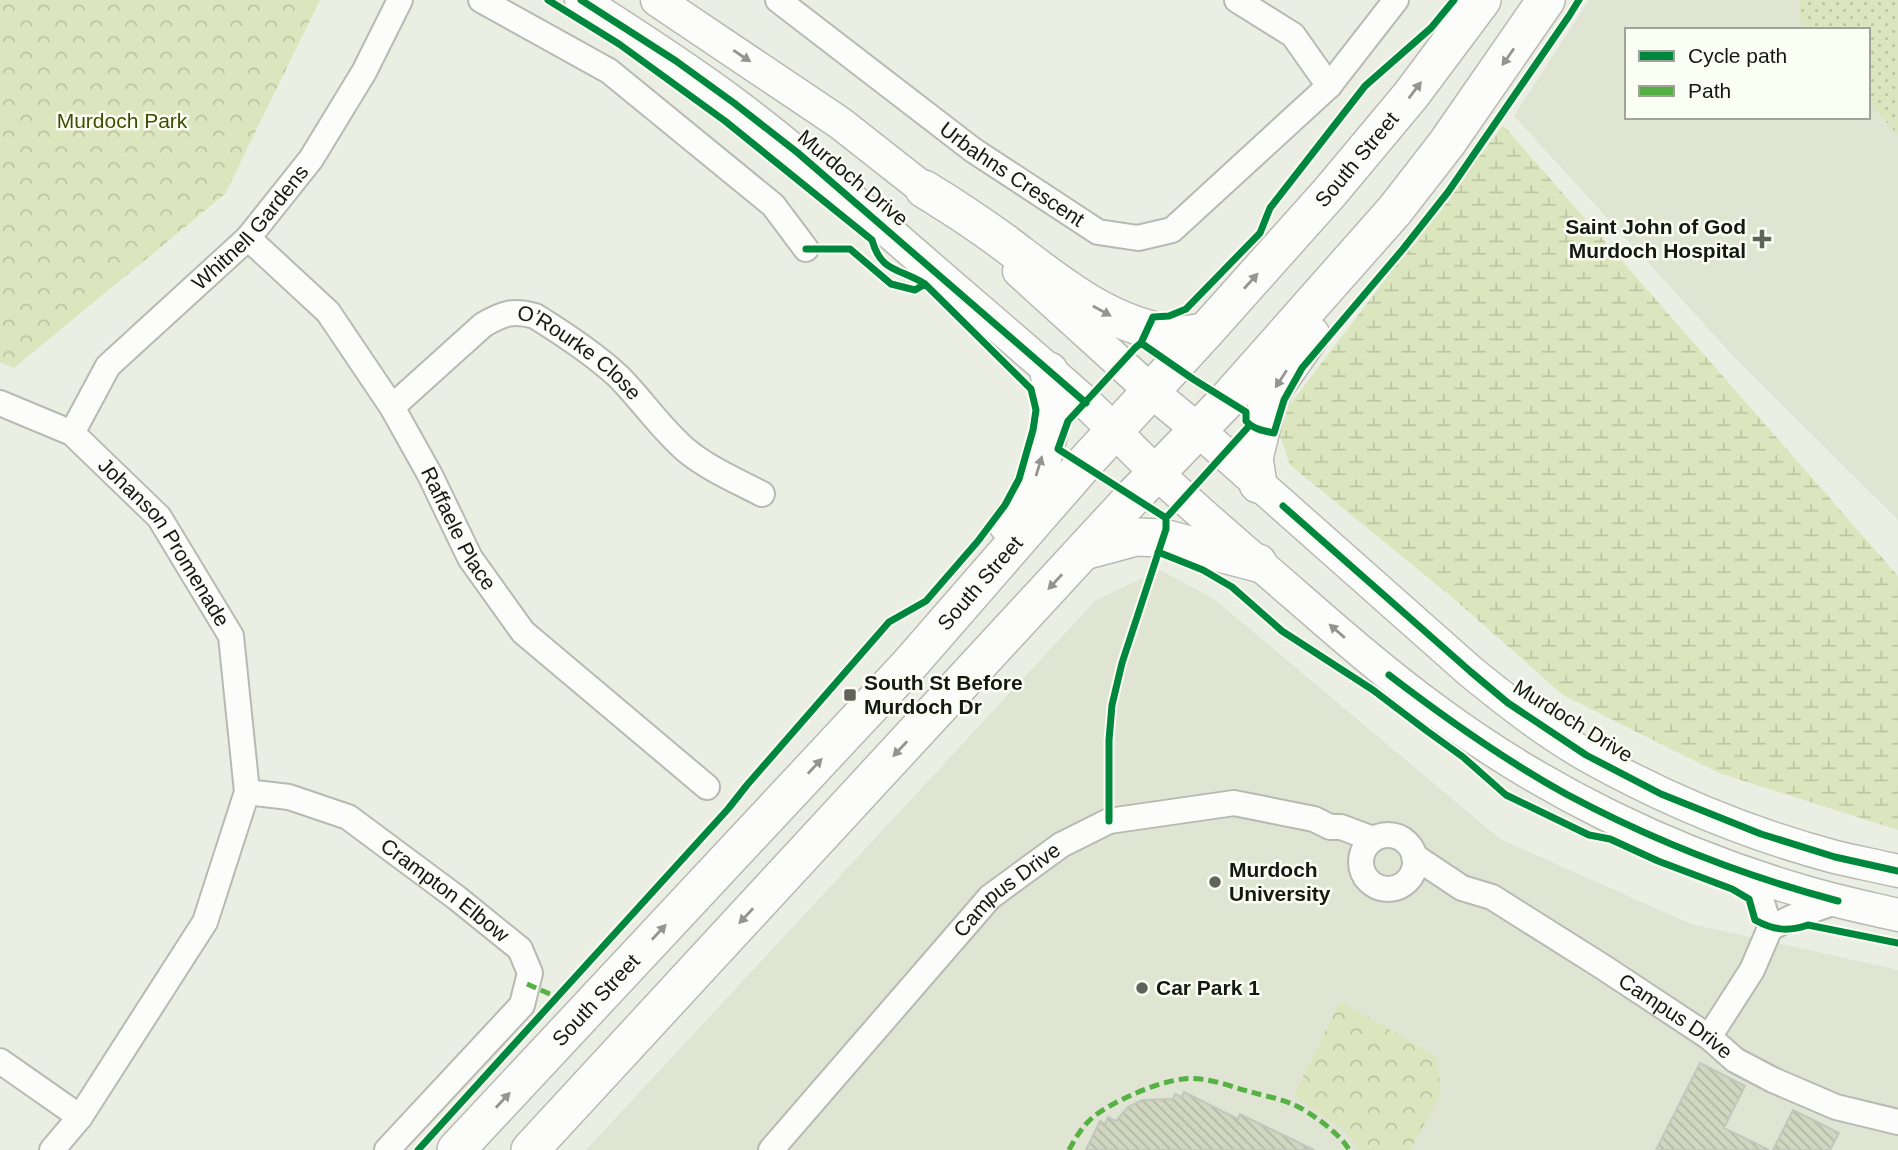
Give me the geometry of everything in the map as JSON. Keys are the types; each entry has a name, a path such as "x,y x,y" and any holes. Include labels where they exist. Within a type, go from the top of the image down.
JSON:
{"highway":[{"name":"South Street","path":"456,1150 909,666 1083,465 1321,202 1411,95 1482,0"},
{"path":"1258,484 1254,458 1268,401 1276,384 1546,0"},
{"path":"530,1150 1198,430 1395,210 1447,143"},
{"path":"924,189 975,221 1079,298 1113,317 1147,329 1181,335 1205,332"},
{"path":"909,666 951,589 1020,512 1033,485 1049,434 1053,407 1049,371"},
{"path":"1084,551 1136,537 1163,538 1258,563"}],"main road":[{"name":"Murdoch Drive","path":"581,0 676,61 798,153 1049,371 1258,563 1389,675 1440,714 1566,793 1632,827 1738,870 1800,891 1898,915"},
{"name":"Murdoch Drive","path":"657,0 840,122 924,189 1508,703 1586,755 1661,794 1761,834 1835,857 1898,871"}],"street":[{"name":"Whitnell Gardens","path":"72,433 108,366 248,238 311,159 364,72 400,0"},
{"path":"481,0 609,71 773,205 806,249"},
{"name":"Urbahns Crescent","path":"778,0 973,150 1098,232 1138,238 1172,230 1329,86 1396,0"},
{"path":"1237,0 1293,35 1329,86"},
{"name":"Raffaele Place","path":"248,238 328,312 392,407 430,475 470,558 523,632 707,787"},
{"name":"O’Rourke Close","path":"392,407 495,317 506,313 535,316 602,362 689,453 762,494"},
{"name":"Johanson Promenade","path":"0,403 72,433 159,517 231,636 247,792 205,922 80,1116 52,1150"},
{"name":"Crampton Elbow","path":"247,792 289,797 348,817 520,948 530,973 522,1005 387,1150"},
{"name":"Campus Drive","path":"771,1150 990,897 1060,845 1108,821 1234,803 1314,819 1330,828 1341,827 1373,839"},
{"path":"1330,828 1340,845 1362,868 1367,879 1383,888 1396,888 1407,881 1414,870 1414,856 1409,845 1399,836 1386,835 1373,839 1364,848 1362,868"},
{"name":"Campus Drive","path":"1414,856 1462,888 1492,897 1603,967 1709,1038 1735,1060 1773,1080 1836,1107 1898,1122"},
{"path":"1709,1038 1752,970 1770,928 1760,896 1738,870"},
{"name":"Campus Drive","path":"1407,881 1445,890 1462,888"},
{"path":"1770,928 1838,901"},
{"path":"0,1061 80,1116"}],"shaded area":[{"name":"Saint John of God Murdoch Hospital","path":"1589,0 1898,0 1898,520 1737,360 1514,116"},
{"name":"Murdoch University","path":"1160,570 1214,599 1500,839 1691,924 1898,970 1898,1150 586,1150 1096,600"}],"green space":[{"name":"Murdoch Park","path":"0,0 320,0 225,194 14,368 0,362"},
{"path":"1800,0 1898,0 1898,135 1870,103 1870,28 1807,28 1800,18"},
{"path":"1503,125 1898,576 1898,830 1719,773 1563,695 1453,598 1290,465 1280,436 1288,407"},
{"path":"1340,1001 1437,1057 1441,1094 1410,1150 1360,1150 1344,1130 1294,1095"}],"building":[{"path":"1700,1063 1745,1086 1724,1128 1769,1150 1656,1150"},
{"path":"1184,1092 1238,1119 1240,1114 1314,1150 1086,1150 1100,1121 1105,1124 1108,1117 1116,1121 1128,1107 1142,1100 1173,1099 1175,1094 1182,1097"},
{"path":"1793,1110 1839,1133 1830,1150 1773,1150"}],"marked path":[{"path":"527,984 557,997"},
{"path":"1069,1150 1087,1122 1110,1106 1160,1084 1191,1078 1217,1082 1292,1104 1324,1124 1349,1150"}],"cycle path":[{"path":"548,0 619,44 725,121 872,240 886,264 925,284"},
{"path":"581,0 676,61 798,153 1086,403"},
{"path":"1454,0 1431,28 1365,86 1270,208 1260,233 1186,309 1169,316 1153,317 1141,343 1246,412 1246,421 1255,428 1274,433 1284,400 1302,368 1448,192 1579,0"},
{"path":"418,1150 728,809 889,622 926,601 978,541 1005,505 1019,479 1036,410 1031,389 925,284 915,290 891,284 850,249 806,249"},
{"path":"1141,343 1068,421 1058,449 1166,518"},
{"path":"1109,821 1112,705 1122,663 1166,529 1166,518 1250,425"},
{"path":"1283,506 1508,703 1586,755 1661,794 1761,834 1835,857 1898,871"},
{"path":"1158,552 1203,570 1232,587 1282,631 1373,690 1463,757 1506,795 1589,835 1610,839 1658,861 1732,889 1749,899 1755,920 1768,926 1794,929 1808,925 1898,943"},
{"path":"1389,675 1497,752 1599,811 1699,855 1838,901"}],"place":[{"name":"Saint John of God Murdoch Hospital","path":"1762,239"},
{"name":"South St Before Murdoch Dr","path":"850,695"},
{"name":"Murdoch University","path":"1215,882"},
{"name":"Car Park 1","path":"1142,988"}]}
